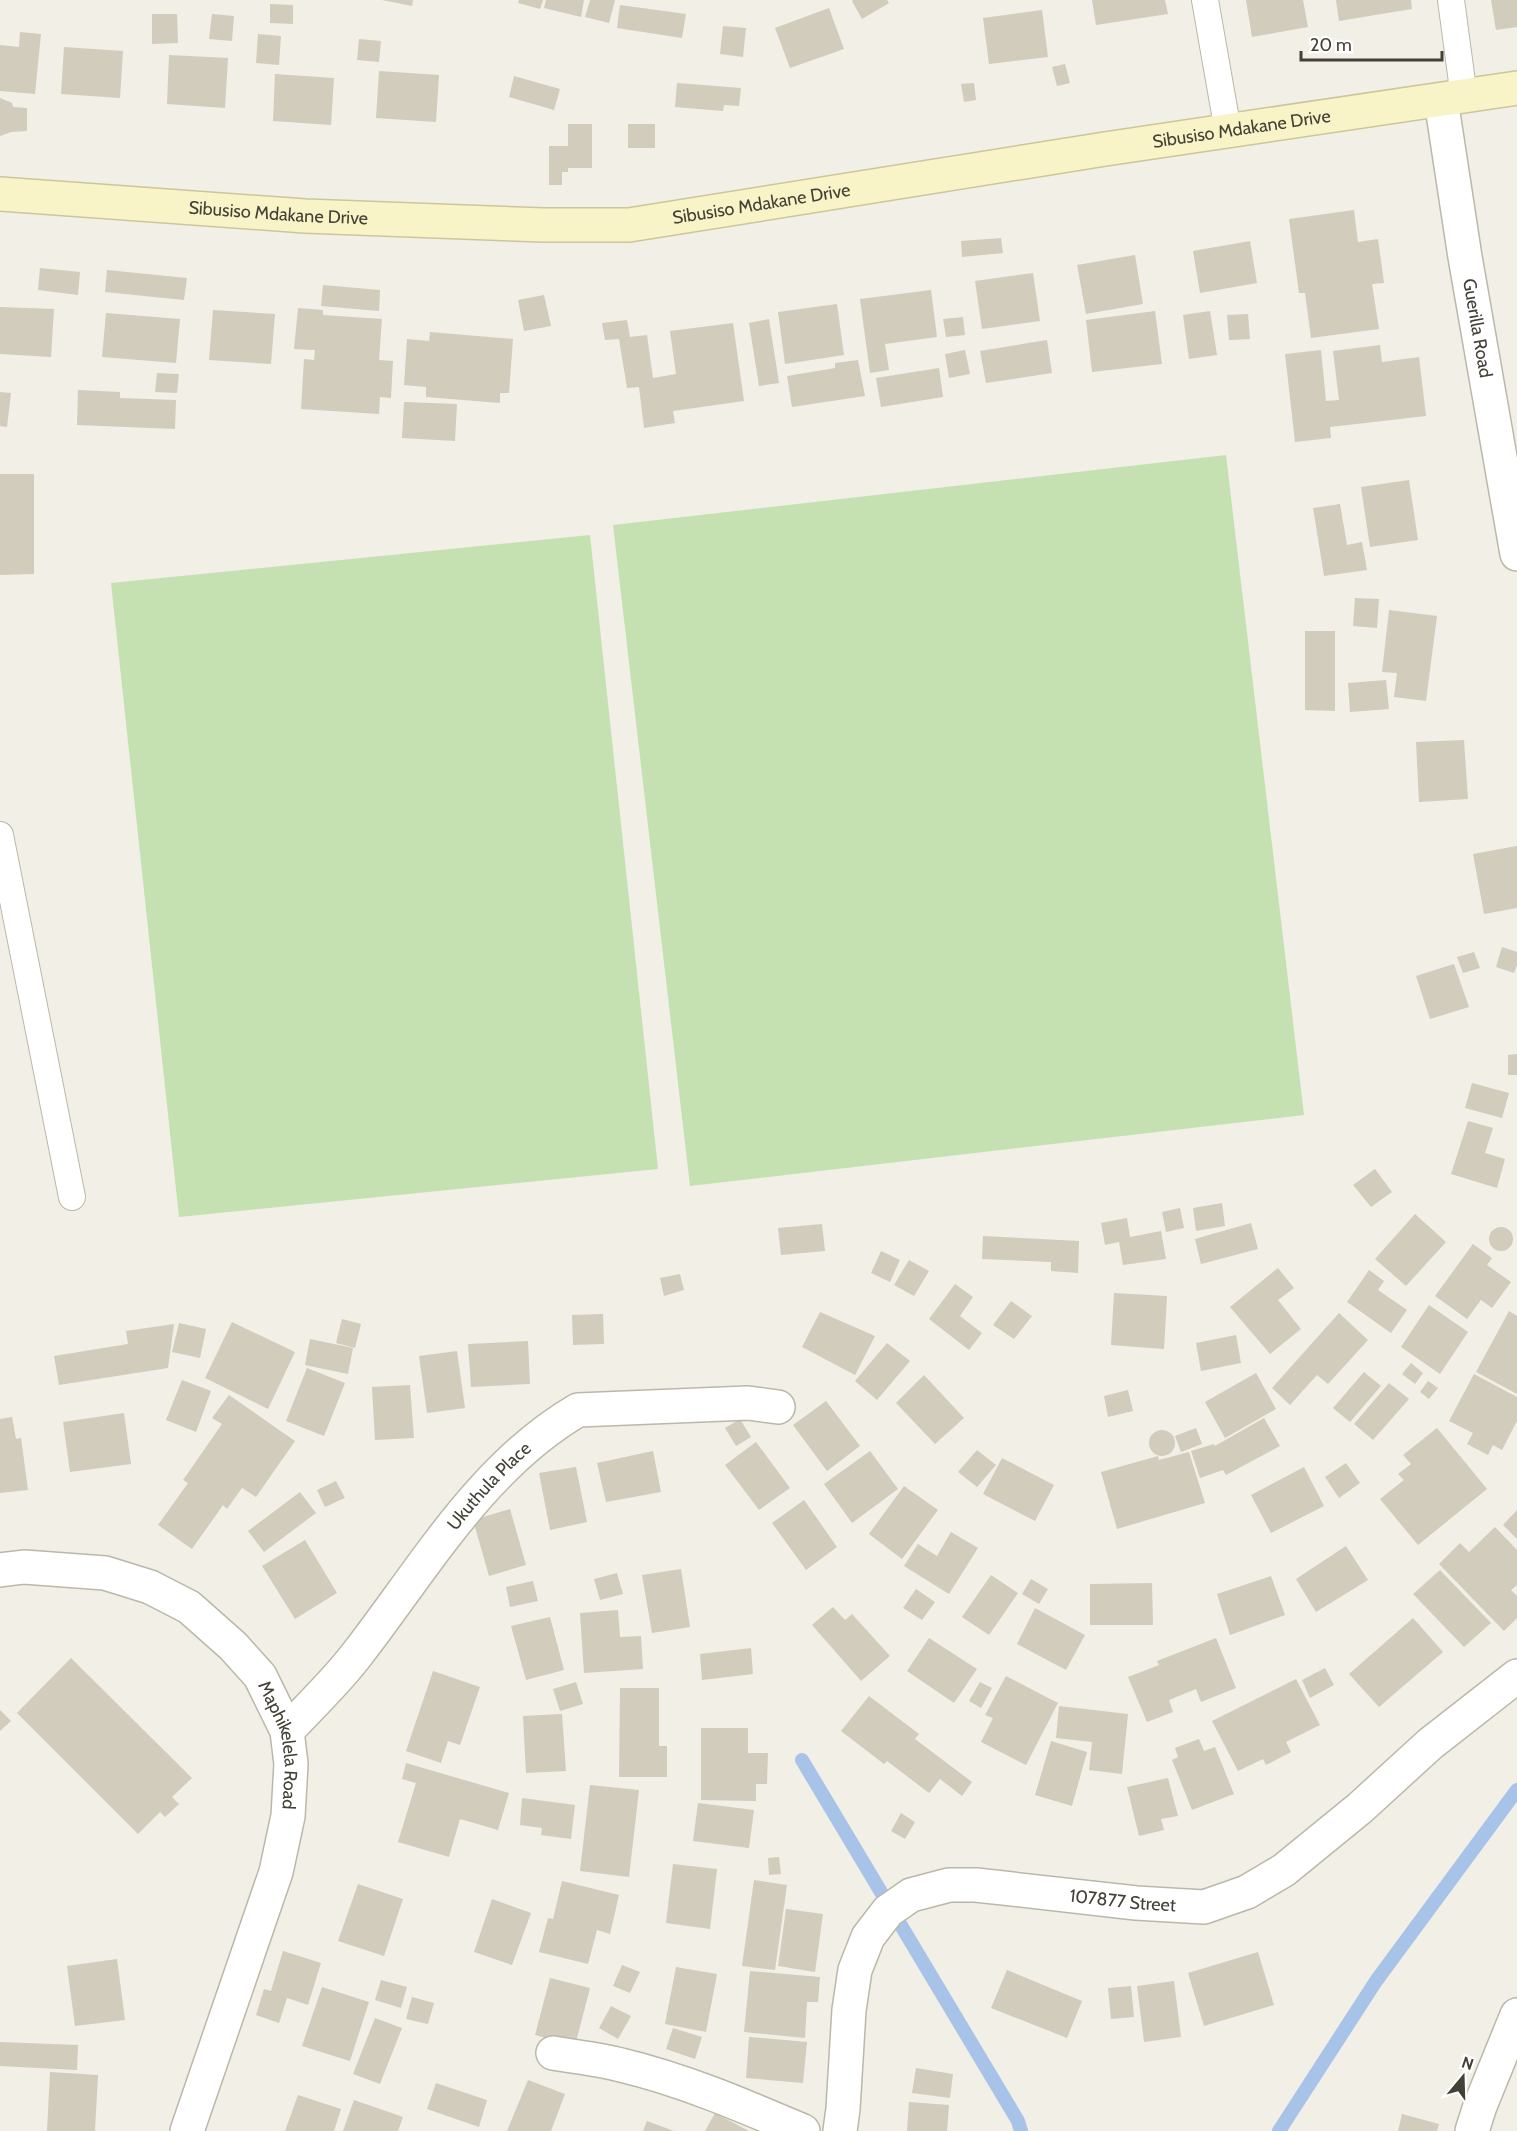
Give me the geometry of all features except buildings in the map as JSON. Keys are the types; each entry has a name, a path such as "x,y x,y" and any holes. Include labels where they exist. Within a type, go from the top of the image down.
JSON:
{"street":[{"name":"Sibusiso Mdakane Drive","path":"0,194 305,216 544,225 629,225 1106,149 1517,88"},
{"name":"Guerilla Road","path":"1453,99 1465,257 1517,554"},
{"name":"Ukuthula Place","path":"287,1731 357,1656 433,1551 480,1493 530,1444 559,1421 578,1410 748,1403 778,1407"},
{"name":"Maphikelela Road","path":"0,1570 24,1567 105,1573 150,1587 189,1607 233,1646 260,1676 287,1731 291,1764 288,1816 276,1872 187,2131"},
{"name":"107877 Street","path":"840,2131 849,2010 855,1970 868,1937 888,1911 910,1895 949,1885 976,1885 1136,1904 1204,1907 1247,1892 1284,1870 1360,1808 1430,1744 1517,1676"},
{"path":"1472,2131 1517,2015"},
{"path":"553,2053 620,2064 675,2081 735,2102 803,2131"}],"lane":[{"path":"1205,0 1228,131"},
{"path":"1451,0 1453,99"},
{"path":"0,835 72,1197"}],"green space":[{"path":"1226,455 1304,1115 690,1186 613,525"},
{"path":"590,535 658,1169 179,1217 111,583"}],"waterway":[{"path":"802,1760 1018,2121 1021,2131"},
{"path":"1279,2131 1376,1981 1517,1790"}]}
